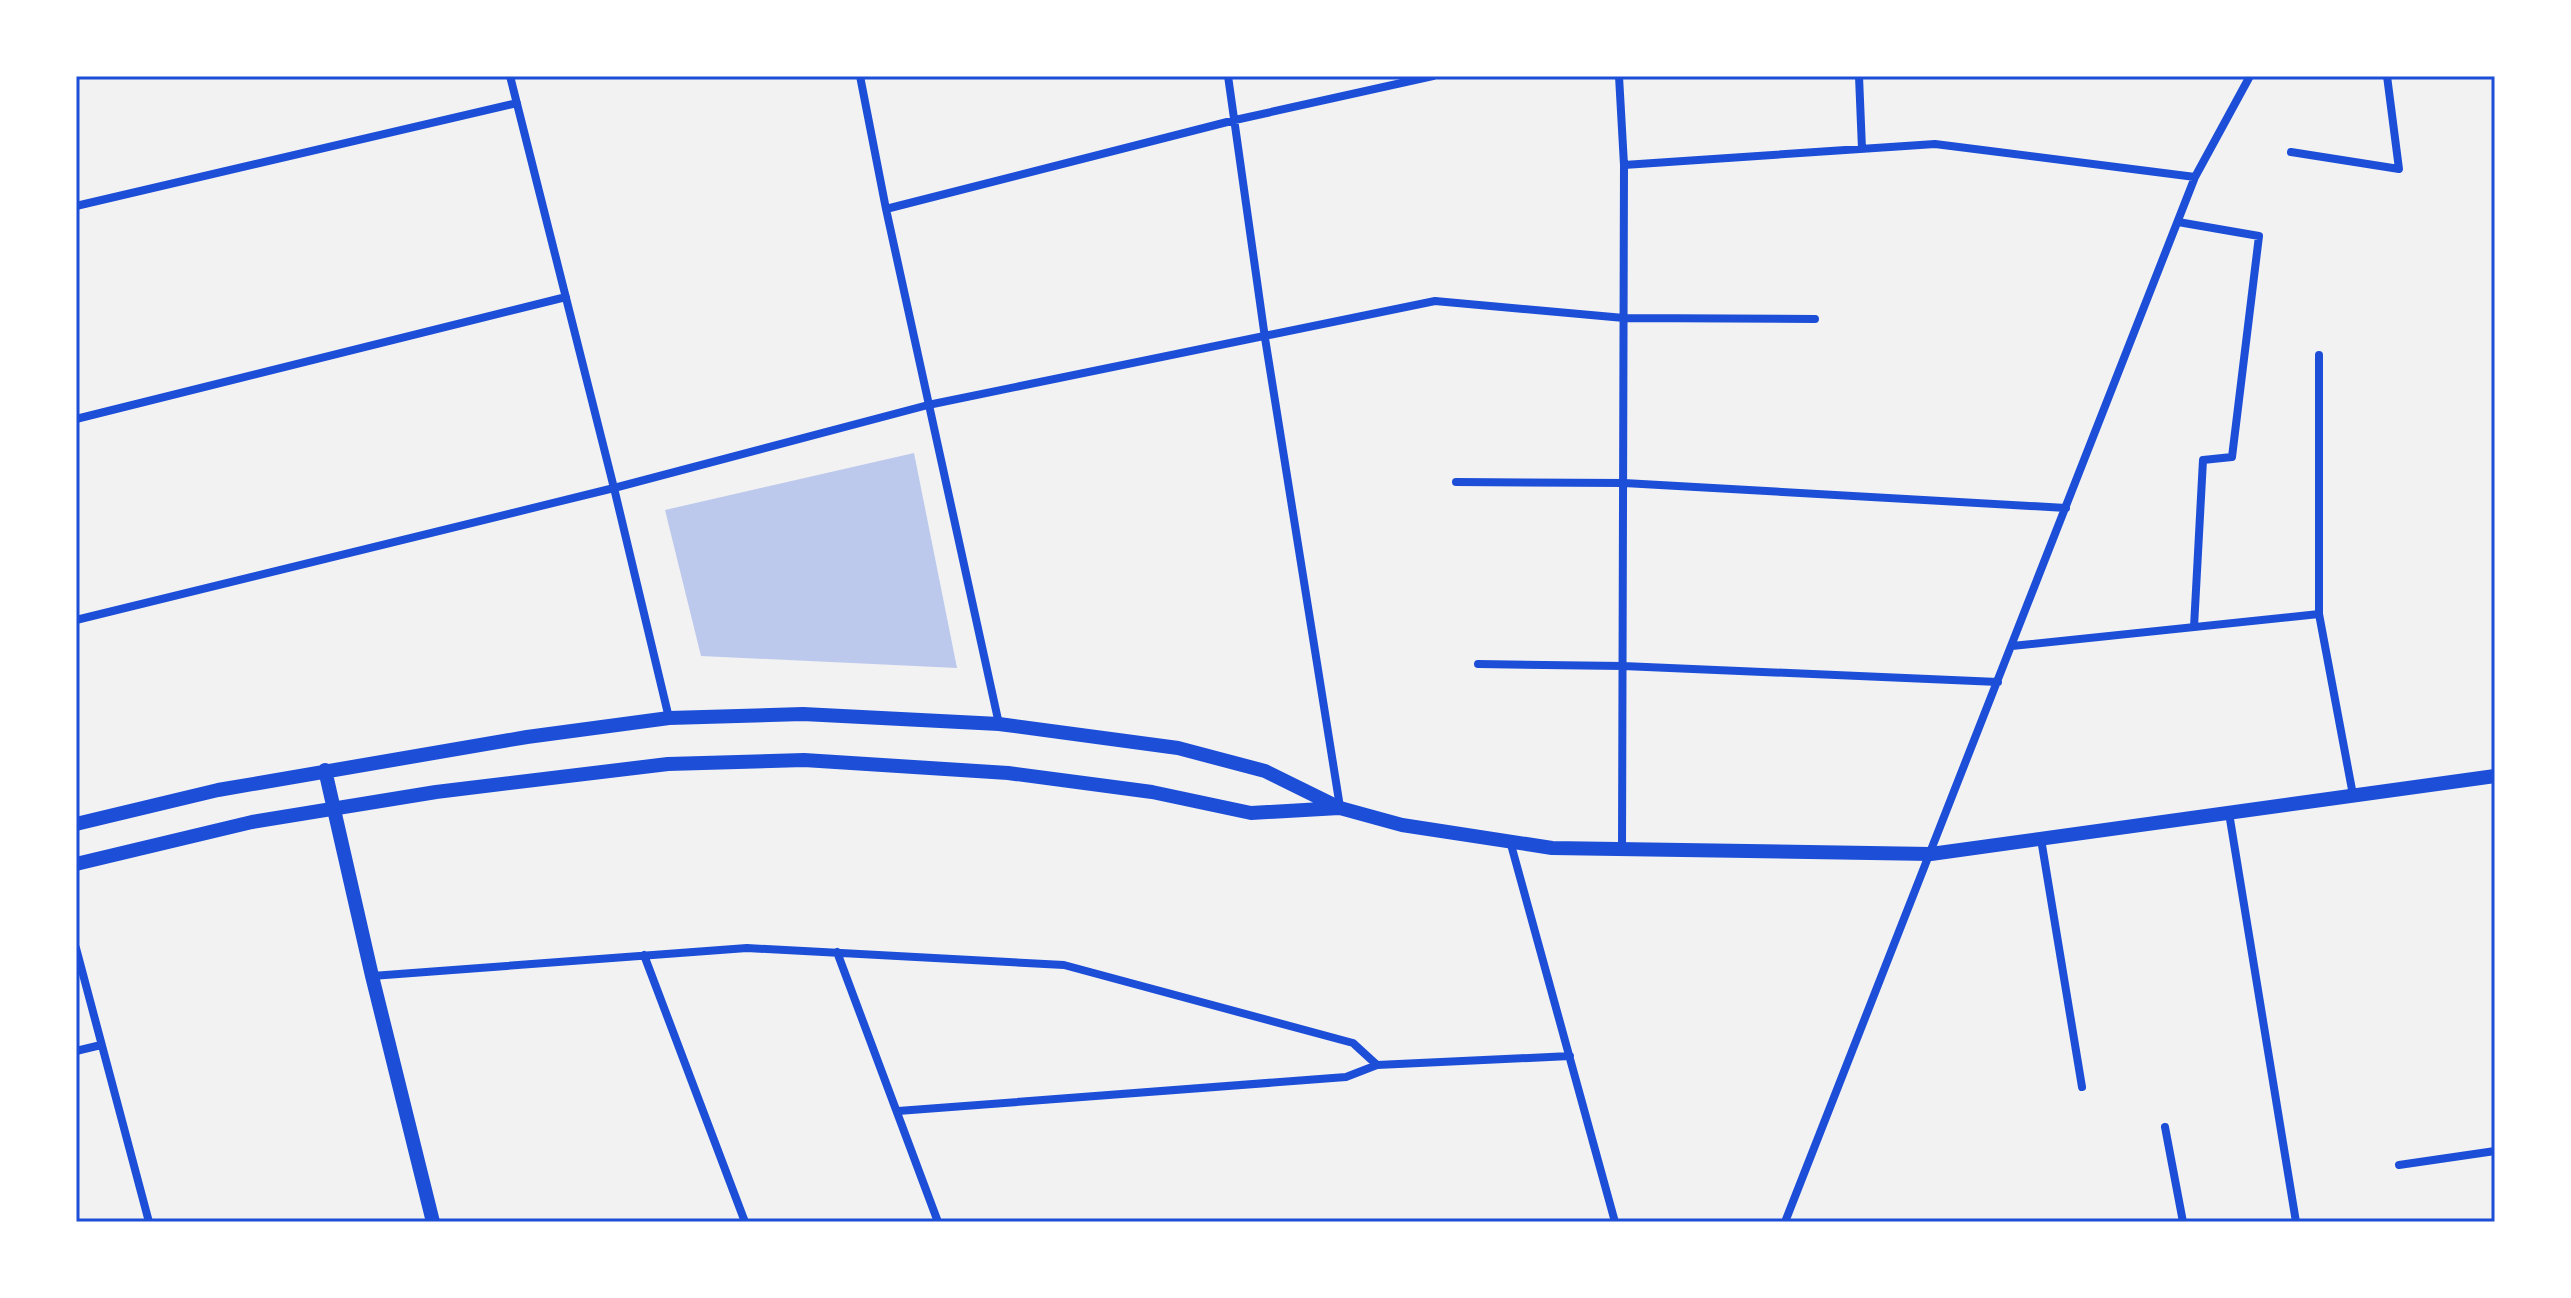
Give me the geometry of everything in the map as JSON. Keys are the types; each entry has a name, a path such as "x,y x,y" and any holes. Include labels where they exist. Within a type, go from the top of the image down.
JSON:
{"street":[{"path":"510,76 669,718"},
{"path":"860,76 928,405 999,724"},
{"path":"1228,76 1265,338 1340,808"},
{"path":"886,209 1235,120 1433,76"},
{"path":"1619,76 1624,165 1622,848"},
{"path":"1859,76 1862,149"},
{"path":"1785,1222 2195,177 2250,76"},
{"path":"2291,152 2399,169 2387,76"},
{"path":"76,206 517,103"},
{"path":"1624,165 1935,144 2195,177"},
{"path":"2178,222 2259,236 2232,457 2203,460 2194,627"},
{"path":"76,419 566,297"},
{"path":"76,620 614,488 928,405 1435,301 1624,318 1815,319"},
{"path":"2319,355 2319,614 2353,795"},
{"path":"1456,482 1624,483 2066,508"},
{"path":"2012,646 2319,614"},
{"path":"1478,664 1623,666 1998,682"},
{"path":"76,824 218,790 527,737 669,718 803,714 999,724 1178,748 1265,771 1340,808 1402,825 1552,848 1931,854 2495,776"},
{"path":"76,864 252,822 436,792 668,764 804,760 1008,773 1152,792 1251,813 1340,808"},
{"path":"325,770 433,1222"},
{"path":"2229,813 2296,1222"},
{"path":"2041,839 2082,1087"},
{"path":"1510,841 1615,1222"},
{"path":"76,948 149,1222"},
{"path":"372,976 747,948 1064,965 1353,1043 1377,1065"},
{"path":"837,952 938,1222"},
{"path":"644,955 745,1222"},
{"path":"76,1051 101,1045"},
{"path":"898,1111 1346,1077 1377,1065 1570,1056"},
{"path":"2165,1127 2183,1222"},
{"path":"2399,1165 2495,1151"}],"building":[{"path":"914,453 957,668 701,656 665,510"}]}
